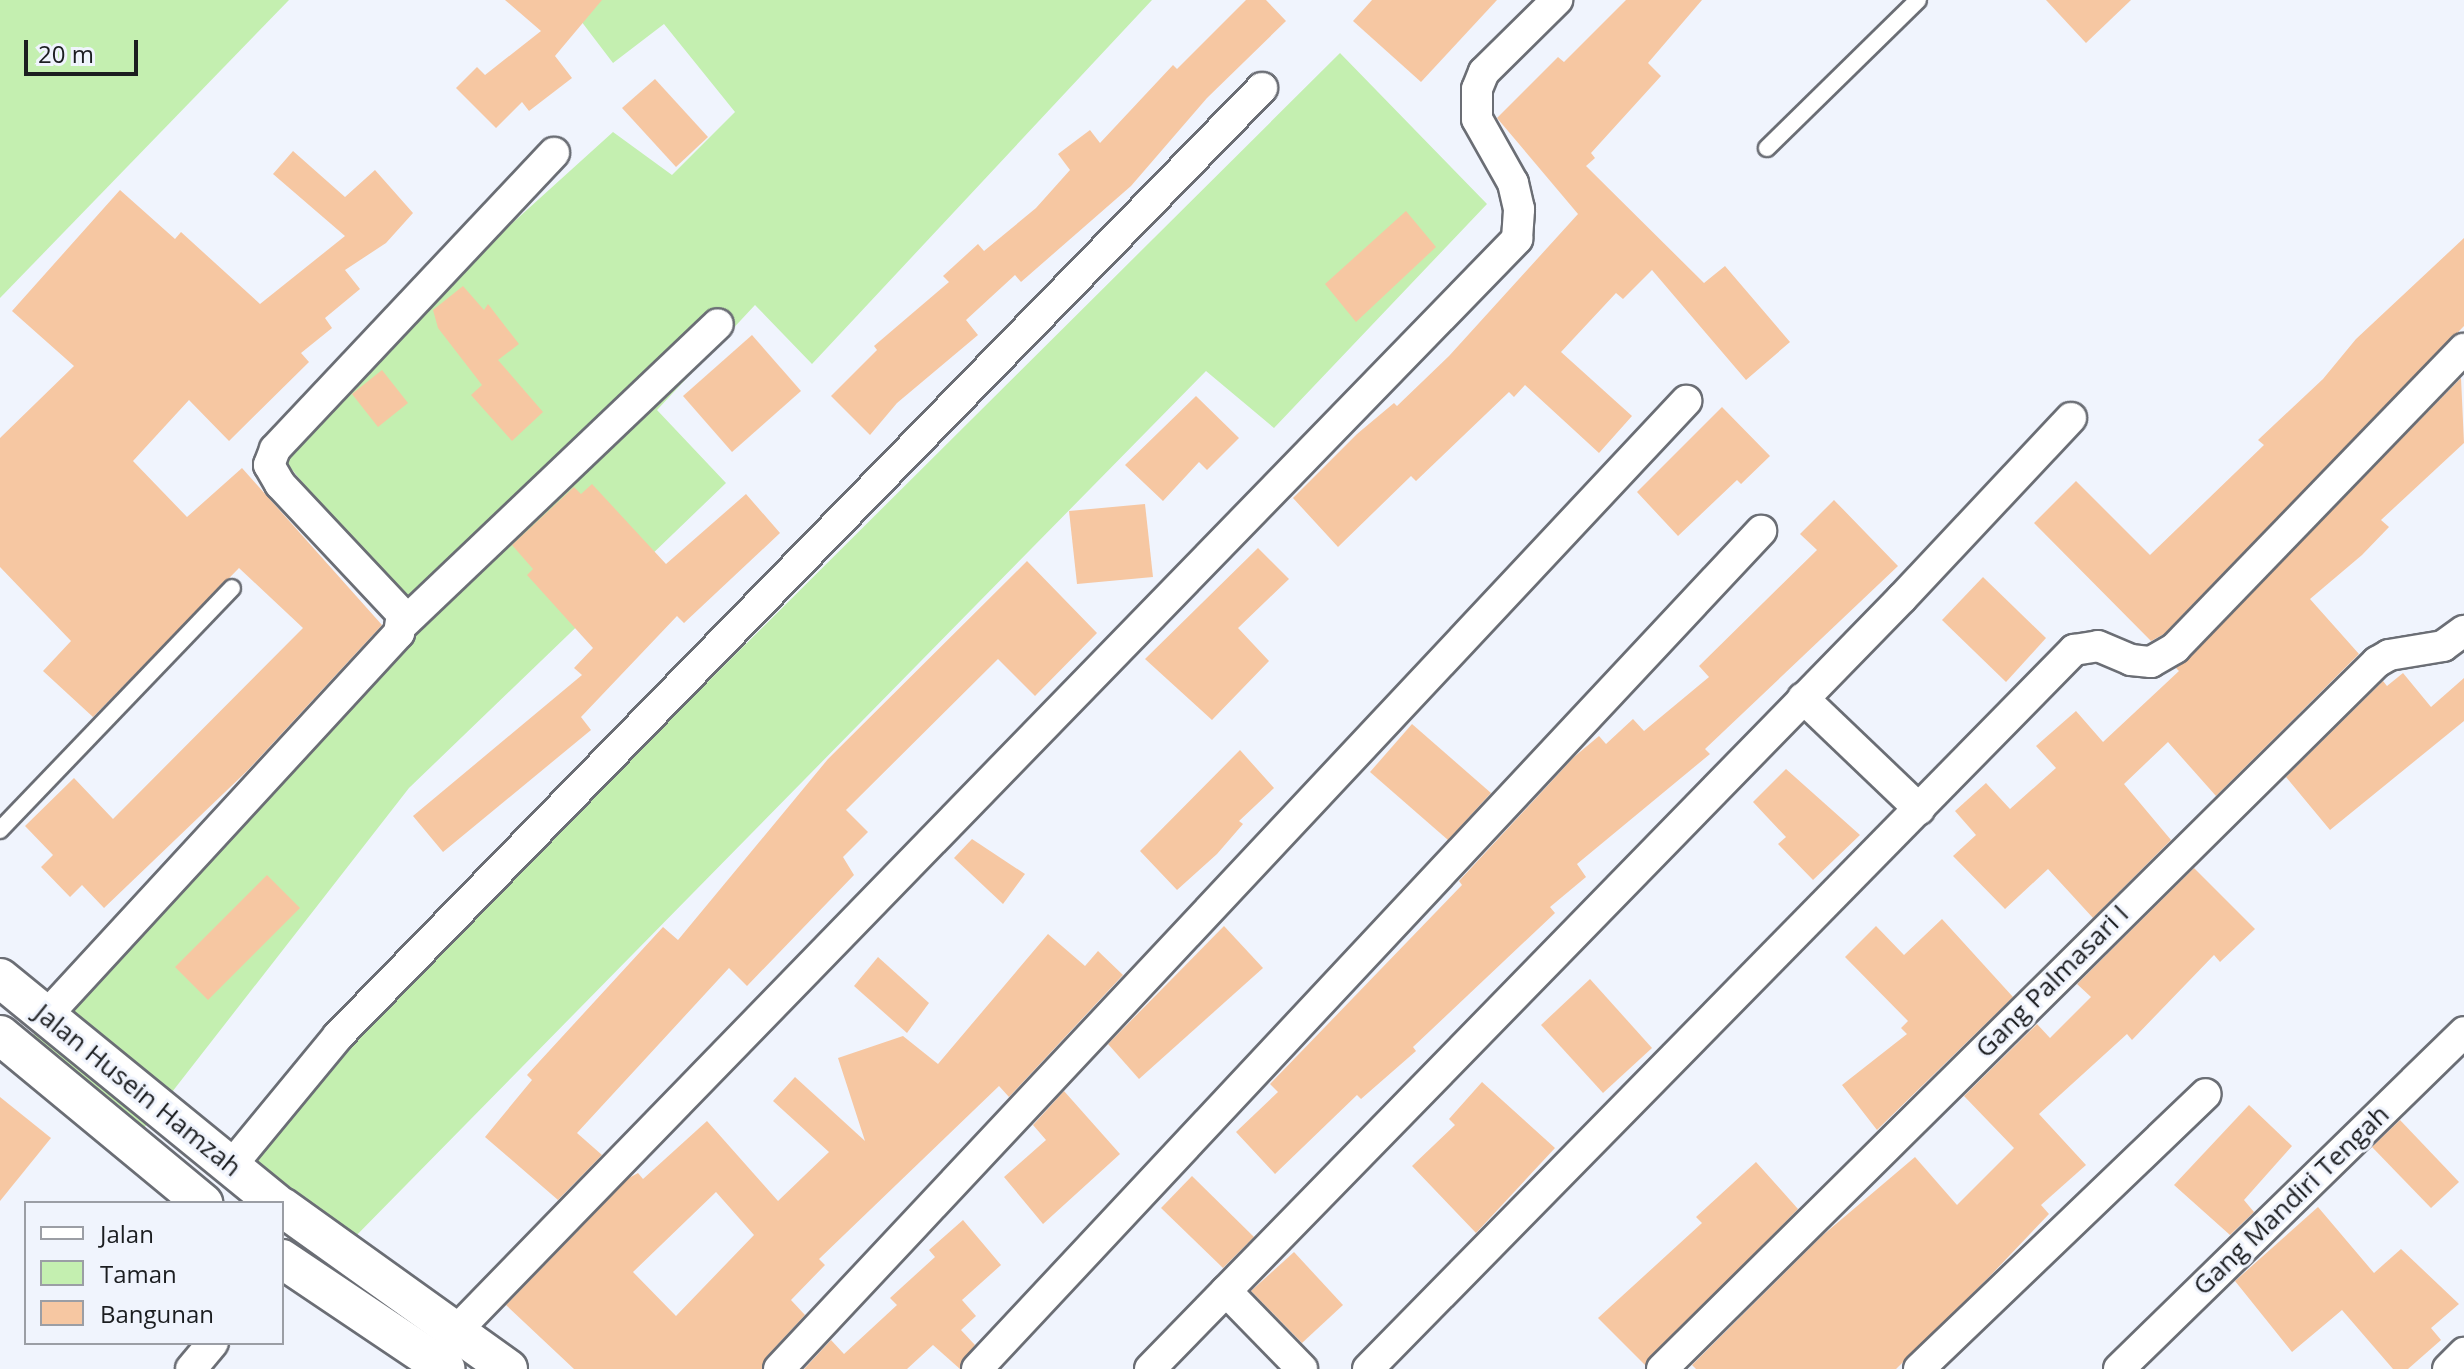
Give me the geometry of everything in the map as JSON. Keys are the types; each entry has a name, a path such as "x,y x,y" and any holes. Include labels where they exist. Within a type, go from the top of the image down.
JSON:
{"street":[{"path":"456,1331 1517,239 1519,209 1513,183 1477,119 1477,89 1484,72 1557,0"},
{"path":"231,1166 338,1036 1262,88"},
{"path":"402,625 402,614 280,484 269,465 275,449 554,153"},
{"path":"9,1042 46,1016 402,625 718,324"},
{"path":"1368,1369 2074,650 2098,646 2131,660 2151,662 2175,648 2464,349"},
{"path":"779,1369 1686,401"},
{"path":"1150,1369 2071,418"},
{"path":"977,1369 1761,531"},
{"name":"Gang Palmasari I","path":"1662,1369 2377,662 2389,655 2443,646 2464,631"},
{"path":"1803,698 1919,809"},
{"name":"Jalan Husein Hamzah","path":"0,978 274,1201"},
{"name":"Gang Mandiri Tengah","path":"2119,1369 2464,1032"},
{"name":"Jalan Husein Hamzah","path":"9,1042 201,1201"},
{"path":"1919,1369 2206,1094"},
{"path":"284,1208 508,1369"},
{"path":"284,1261 446,1369"},
{"path":"1226,1291 1302,1369"},
{"path":"191,1369 211,1345"},
{"path":"2448,1369 2464,1353"}],"lane":[{"path":"1767,148 1918,0"},
{"path":"0,830 232,588"}],"green space":[{"path":"0,0 289,0 0,298"},
{"path":"565,0 1152,0 812,364 755,305 657,410 726,483 409,788 137,1137 24,1045 417,622 275,449 372,350 613,132 672,175 735,112 664,24 613,63"},
{"path":"1340,53 1487,204 1274,428 1206,371 347,1245 229,1158"}],"building":[{"path":"505,0 602,0 555,56 572,78 529,111 522,102 496,128 456,88 477,67 485,75 541,31"},
{"path":"1246,0 1266,0 1286,21 1207,98 1131,186 1021,282 1015,275 966,320 978,335 897,403 870,435 831,396 877,350 874,346 949,282 943,276 978,244 984,251 1036,208 1070,170 1058,154 1090,130 1100,143 1173,65 1177,69"},
{"path":"1372,0 1497,0 1421,82 1353,21"},
{"path":"1626,0 1702,0 1648,63 1661,76 1591,153 1595,158 1586,166 1704,283 1725,266 1790,342 1746,380 1652,270 1623,299 1616,293 1561,352 1632,416 1599,453 1525,385 1514,397 1509,392 1416,481 1411,476 1338,547 1293,498 1357,434 1394,403 1397,406 1449,356 1578,214 1497,118 1558,57 1564,62"},
{"path":"2046,0 2131,0 2086,43"},
{"path":"655,79 708,137 676,167 622,108"},
{"path":"293,151 345,197 375,170 413,213 386,243 345,270 360,289 325,318 332,328 301,353 309,362 229,441 189,400 133,461 187,517 242,468 382,625 247,771 104,908 82,885 70,897 41,867 53,855 25,826 74,778 113,819 303,628 239,568 93,717 43,671 71,641 0,567 0,438 74,366 12,311 120,190 175,239 181,232 260,304 345,236 273,174"},
{"path":"1406,211 1436,247 1356,322 1325,284"},
{"path":"2464,238 2464,326 2164,634 2151,641 2034,523 2076,481 2150,555 2264,445 2258,440 2323,379 2356,339"},
{"path":"463,286 484,310 488,304 519,344 498,360 543,412 512,441 471,395 482,385 438,328 433,310"},
{"path":"752,335 801,391 732,452 683,396"},
{"path":"382,370 408,403 378,427 352,394"},
{"path":"2461,378 2464,443 2381,520 2389,527 2362,555 2310,599 2359,654 2216,796 2168,742 2124,784 2171,840 2093,918 2048,869 2005,909 1953,856 1976,835 1955,811 1986,783 2010,809 2056,768 2036,746 2076,711 2103,742 2179,671 2176,668"},
{"path":"1196,396 1239,438 1207,470 1199,462 1163,501 1125,465"},
{"path":"1722,407 1770,456 1741,484 1737,480 1678,536 1637,492"},
{"path":"592,484 666,564 746,494 780,533 684,623 677,616 581,717 591,730 443,852 413,816 582,675 574,668 593,648 527,575 533,569 512,545 574,487 581,494"},
{"path":"1834,500 1898,566 1705,749 1710,754 1577,864 1586,877 1550,907 1555,913 1413,1047 1416,1051 1361,1099 1357,1095 1275,1174 1236,1132 1278,1092 1270,1084 1462,885 1459,881 1574,757 1599,736 1606,744 1633,719 1644,731 1709,677 1699,666 1817,550 1800,534"},
{"path":"1145,504 1153,577 1077,584 1069,511"},
{"path":"1258,548 1289,579 1238,628 1269,661 1212,720 1145,659"},
{"path":"1027,561 1097,633 1035,696 998,659 846,810 868,832 843,857 854,875 747,986 729,968 577,1133 602,1155 558,1200 485,1137 532,1080 527,1075 663,927 678,940 828,759"},
{"path":"1983,577 2046,638 2006,682 1942,620"},
{"path":"2403,673 2431,707 2464,678 2464,721 2330,830 2286,777 2383,681 2387,686"},
{"path":"1412,724 1491,793 1448,840 1370,772"},
{"path":"1240,750 1274,788 1239,821 1243,824 1217,854 1177,890 1140,851"},
{"path":"1786,769 1860,835 1813,880 1778,844 1786,837 1753,802"},
{"path":"972,839 1025,874 1003,904 954,858"},
{"path":"2194,868 2255,929 2220,962 2214,955 2132,1040 2127,1034 2039,1114 2086,1165 2041,1205 2049,1214 1990,1276 1896,1369 1696,1369 1692,1365 1823,1235 1915,1157 1957,1205 2014,1148 1964,1096 2037,1024 2050,1038 2091,997 2077,984"},
{"path":"267,875 300,908 208,1000 175,967"},
{"path":"1942,919 2013,997 1877,1130 1842,1085 1907,1034 1901,1028 1908,1021 1845,957 1876,926 1904,955"},
{"path":"1224,926 1263,968 1139,1079 1108,1044"},
{"path":"1048,934 1085,966 1098,951 1123,975 1009,1097 999,1086 819,1259 825,1265 791,1300 805,1315 766,1357 762,1369 574,1369 506,1305 629,1178 638,1173 643,1179 707,1121 778,1201 829,1152 773,1101 795,1077 865,1141 838,1058 903,1036 938,1064","holes":["716,1192 754,1235 676,1316 633,1272"]},
{"path":"878,957 929,1003 907,1033 854,986"},
{"path":"1590,979 1652,1048 1603,1093 1541,1025"},
{"path":"1482,1082 1555,1148 1476,1233 1412,1166 1455,1125 1449,1119"},
{"path":"1064,1091 1120,1154 1043,1224 1004,1177 1046,1140 1033,1125"},
{"path":"0,1097 51,1138 0,1201"},
{"path":"2249,1105 2292,1146 2244,1200 2254,1212 2230,1235 2174,1185"},
{"path":"2400,1120 2459,1182 2431,1208 2372,1147"},
{"path":"1756,1162 1798,1209 1645,1365 1598,1318 1702,1223 1696,1217"},
{"path":"1192,1176 1254,1237 1223,1268 1161,1208"},
{"path":"2318,1207 2374,1273 2401,1249 2459,1304 2431,1328 2441,1340 2408,1369 2393,1369 2342,1310 2292,1352 2235,1281"},
{"path":"963,1220 1001,1265 962,1300 976,1316 961,1330 975,1345 960,1369 933,1345 907,1369 804,1369 831,1340 844,1354 897,1305 890,1298 935,1257 929,1250"},
{"path":"1294,1252 1343,1305 1302,1343 1251,1291"}]}
